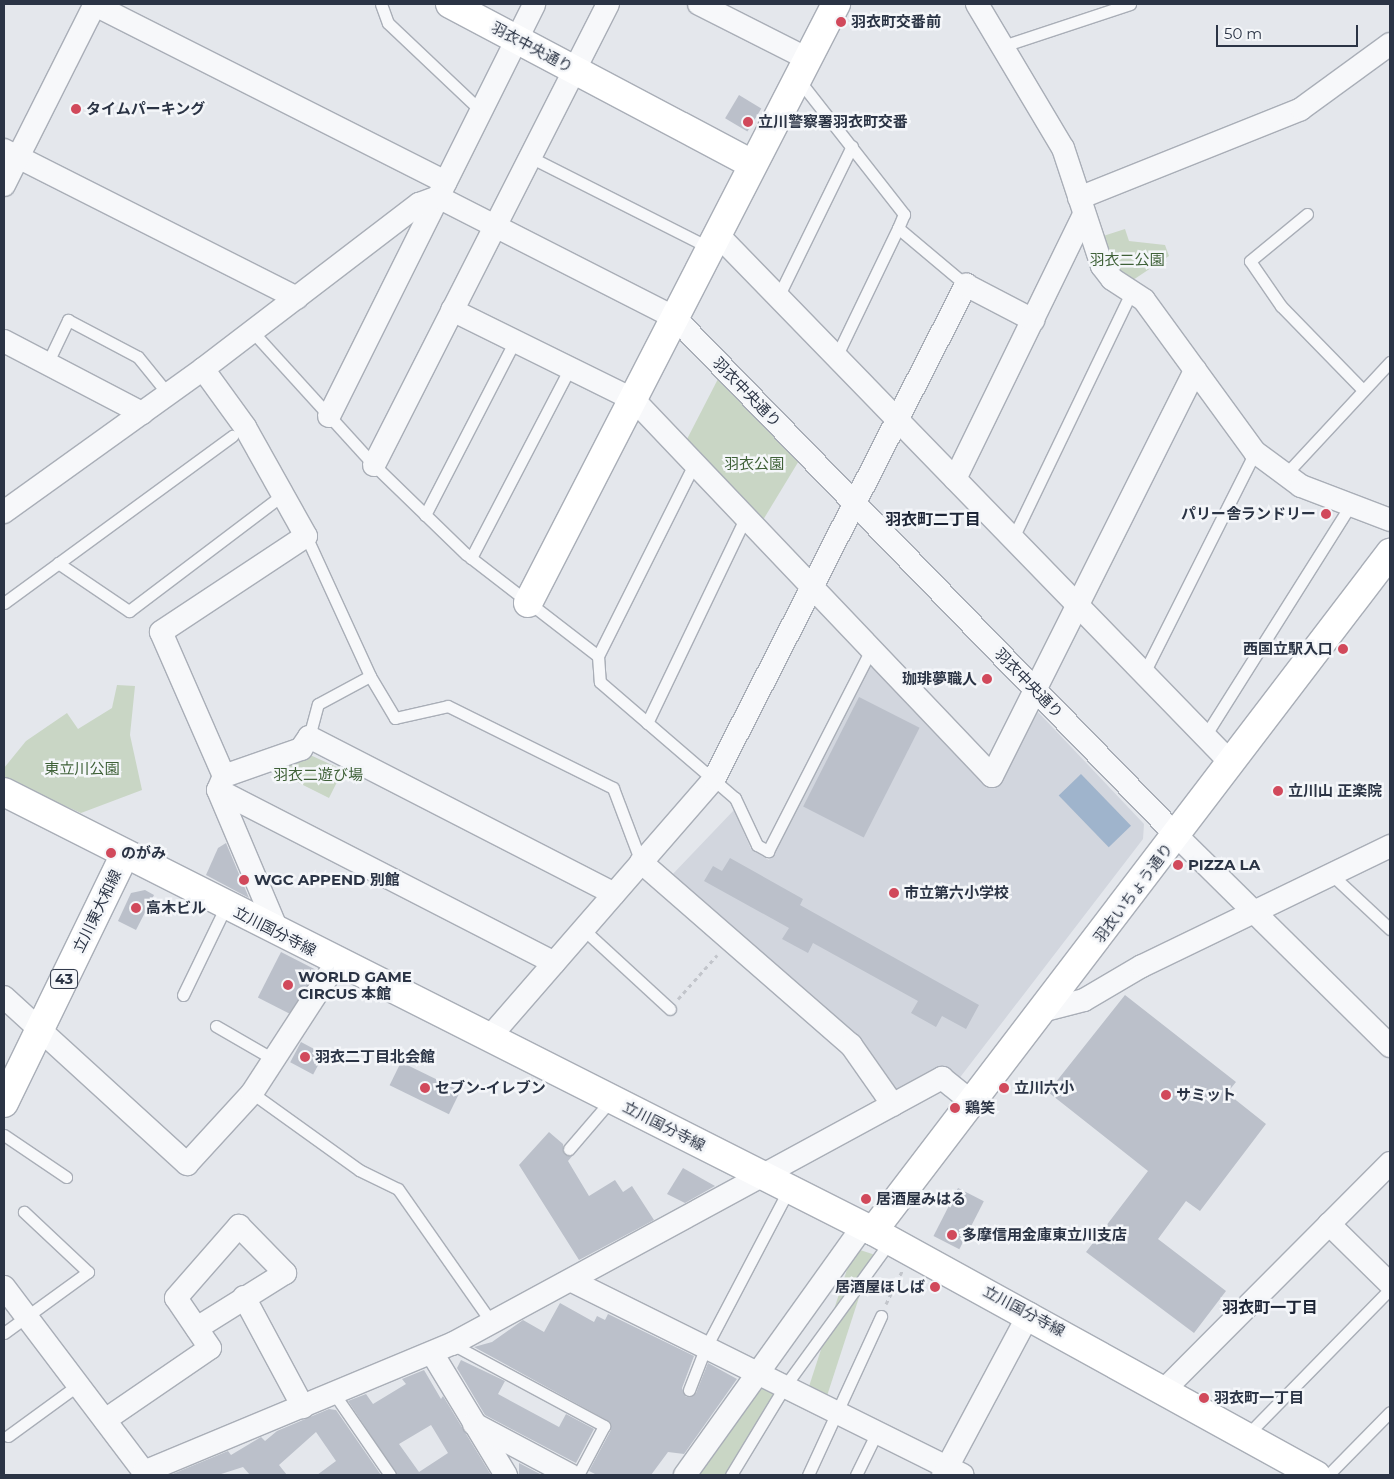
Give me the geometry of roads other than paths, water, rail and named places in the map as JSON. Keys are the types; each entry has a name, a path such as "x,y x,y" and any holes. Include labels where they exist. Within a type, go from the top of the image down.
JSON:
{"street":[{"path":"4,184 11,153 94,4"},
{"name":"羽衣中央通り","path":"94,4 442,190 495,226 675,318 1177,836 1390,1046"},
{"path":"329,416 534,4"},
{"path":"374,465 608,4"},
{"path":"699,4 803,69"},
{"path":"528,603 634,400 752,164 836,4"},
{"path":"977,4 1000,46 1033,93 1063,148 1102,266 1144,300 1255,452 1284,476 1350,506 1390,520"},
{"name":"羽衣中央通り","path":"456,5 752,164"},
{"path":"955,479 1033,320 1081,207 1301,109 1390,44"},
{"path":"11,153 297,298"},
{"path":"4,512 203,369 419,204 442,190"},
{"path":"714,241 778,296 1231,763"},
{"path":"488,1039 714,779 966,285 1033,320"},
{"path":"452,310 634,400 992,776 1195,370"},
{"path":"4,341 142,413"},
{"path":"203,369 250,435 306,536 161,632 278,932"},
{"name":"羽衣いちょう通り","path":"876,1232 972,1102 1045,1010 1390,553"},
{"path":"221,783 301,749 309,737 614,894"},
{"path":"221,783 554,963"},
{"name":"立川国分寺線","path":"4,792 488,1039 876,1232 1165,1389 1316,1475"},
{"path":"1045,1010 1084,1000 1254,911 1332,876 1390,846"},
{"name":"立川東大和線","path":"4,1103 125,854"},
{"path":"641,862 729,942 851,1045 894,1104"},
{"path":"4,998 187,1164 252,1093 337,962"},
{"path":"4,1287 105,1420 142,1474 442,1349 572,1281 942,1078 972,1102"},
{"path":"1165,1389 1390,1164"},
{"path":"1328,1224 1390,1284"},
{"path":"105,1420 210,1348 176,1298 239,1226 286,1273 244,1297 198,1328"},
{"path":"685,1475 756,1373 876,1232"},
{"path":"572,1281 705,1349 878,1430 952,1472 1029,1314"},
{"path":"244,1297 303,1407"},
{"path":"442,1349 473,1423 506,1475"},
{"path":"473,1423 570,1475"}],"lane":[{"path":"380,4 388,23 482,111"},
{"path":"1000,46 1130,4"},
{"path":"803,69 852,146 904,214 836,356"},
{"path":"778,296 852,146"},
{"path":"530,157 714,241"},
{"path":"1307,214 1250,260 1281,306 1363,390"},
{"path":"898,228 966,285"},
{"path":"1013,538 1132,291"},
{"path":"47,364 68,320 138,357 168,394"},
{"path":"252,331 374,465 471,558 598,656"},
{"path":"426,515 515,341"},
{"path":"1284,476 1390,362"},
{"path":"471,558 570,368"},
{"path":"4,603 232,436"},
{"path":"1144,673 1255,452"},
{"path":"694,464 598,656 600,682 735,798 757,845 768,851 871,650"},
{"path":"58,563 129,611 276,500"},
{"path":"1205,736 1350,506"},
{"path":"647,723 745,518"},
{"path":"306,536 370,676 395,718 448,706 613,788 641,862"},
{"path":"309,737 318,704 370,676"},
{"path":"1332,876 1390,929"},
{"path":"182,995 226,906"},
{"path":"583,930 670,1009"},
{"path":"216,1026 273,1059"},
{"path":"252,1093 359,1170 398,1189 491,1322"},
{"path":"569,1149 611,1100"},
{"path":"4,1134 66,1177"},
{"path":"688,1390 705,1349 789,1189"},
{"path":"4,1333 88,1272 24,1212"},
{"path":"731,1475 876,1232"},
{"path":"1246,1436 1390,1289"},
{"path":"808,1475 881,1316"},
{"path":"442,1349 604,1426 578,1475"},
{"path":"8,1436 78,1384"},
{"path":"335,1395 390,1475"},
{"path":"1328,1475 1390,1412"},
{"path":"856,1475 878,1430"}],"water":[{"path":"1081,774 1131,826 1109,847 1059,796"}],"place":[{"name":"羽衣町交番前","path":"841,22"},
{"name":"タイムパーキング","path":"76,109"},
{"name":"立川警察署羽衣町交番","path":"748,122"},
{"name":"パリー舎ランドリー","path":"1326,514"},
{"name":"西国立駅入口","path":"1343,649"},
{"name":"珈琲夢職人","path":"987,679"},
{"name":"立川山 正楽院","path":"1278,791"},
{"name":"のがみ","path":"111,853"},
{"name":"PIZZA LA","path":"1178,865"},
{"name":"WGC APPEND 別館","path":"244,880"},
{"name":"市立第六小学校","path":"894,893"},
{"name":"高木ビル","path":"136,908"},
{"name":"WORLD GAME CIRCUS 本館","path":"288,985"},
{"name":"羽衣二丁目北会館","path":"305,1057"},
{"name":"セブン-イレブン","path":"425,1088"},
{"name":"立川六小","path":"1004,1088"},
{"name":"サミット","path":"1166,1095"},
{"name":"鶏笑","path":"955,1108"},
{"name":"居酒屋みはる","path":"866,1199"},
{"name":"多摩信用金庫東立川支店","path":"952,1235"},
{"name":"居酒屋ほしば","path":"935,1287"},
{"name":"羽衣町一丁目","path":"1204,1398"}],"district":[{"name":"羽衣町二丁目","path":"933,520"},
{"name":"羽衣町一丁目","path":"1270,1308"}],"park label":[{"name":"羽衣二公園","path":"1127,260"},
{"name":"羽衣公園","path":"754,464"},
{"name":"東立川公園","path":"82,769"},
{"name":"羽衣二遊び場","path":"318,775"}]}
